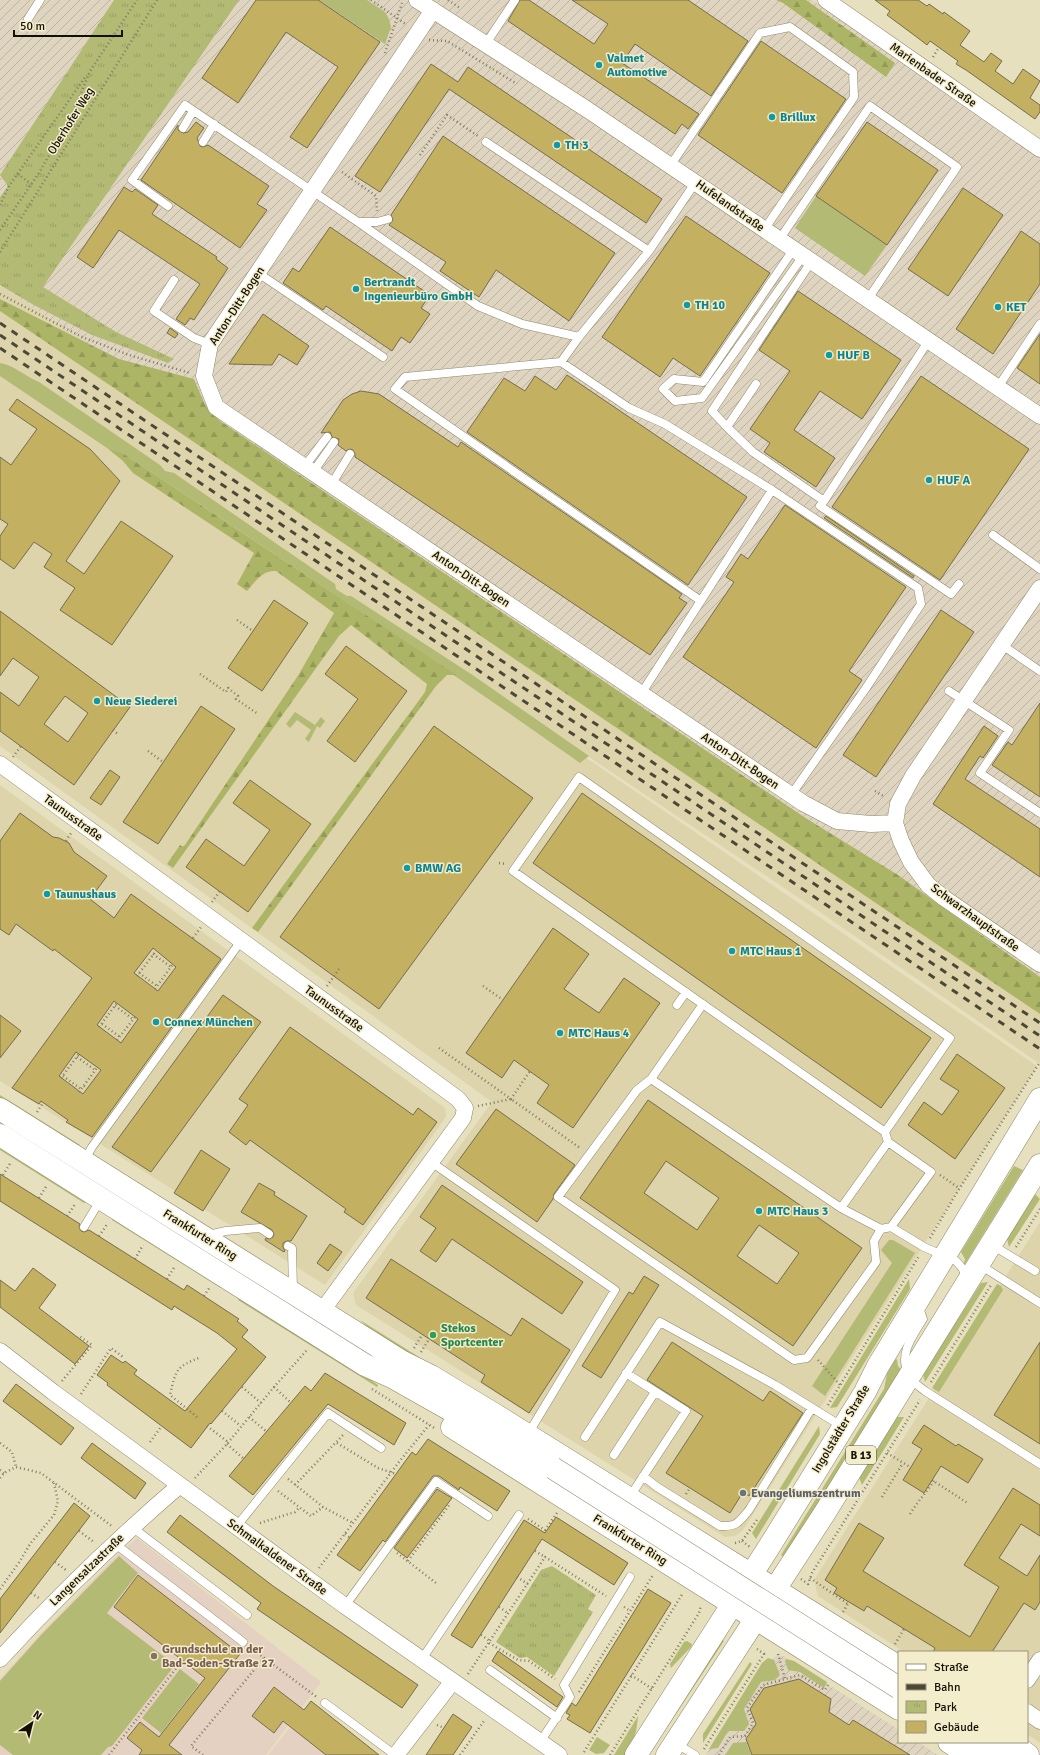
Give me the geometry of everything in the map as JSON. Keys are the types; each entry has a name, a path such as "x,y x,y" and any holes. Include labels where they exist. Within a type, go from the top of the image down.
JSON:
{"main road":[{"name":"Ingolstädter Straße","path":"636,1755 865,1392 878,1366 1040,1099"},
{"name":"Frankfurter Ring","path":"0,1109 322,1312 407,1355 431,1376 528,1434 775,1589 839,1622 895,1658"},
{"name":"Frankfurter Ring","path":"0,1135 365,1365 392,1377 553,1468"},
{"name":"B 13","path":"671,1749 756,1619 910,1377 1040,1165"},
{"name":"Frankfurter Ring","path":"407,1355 422,1381 553,1468 898,1687"},
{"name":"Frankfurter Ring","path":"365,1365 386,1384 667,1569 732,1604 898,1708"},
{"path":"667,1569 685,1560 694,1539"},
{"path":"820,1659 817,1648 826,1632 839,1622"},
{"path":"951,1743 969,1755"},
{"path":"980,1743 994,1755"},
{"path":"981,1743 1005,1755"},
{"path":"1011,1743 1028,1755"}],"street":[{"name":"Hufelandstraße","path":"417,0 588,110 1040,416"},
{"name":"Marienbader Straße","path":"826,0 1040,149"},
{"name":"Anton-Ditt-Bogen","path":"433,10 210,344 204,376 216,407 791,795 838,821 872,824 896,824"},
{"path":"896,824 898,804 913,776 1040,588"},
{"name":"Taunusstraße","path":"0,764 458,1099 465,1108"},
{"name":"Schwarzhauptstraße","path":"896,824 900,841 911,862 928,885 944,898 1040,964"},
{"path":"322,1312 463,1118 465,1108"},
{"name":"Schmalkaldener Straße","path":"0,1351 180,1486 345,1606 559,1755"},
{"name":"Langensalzastraße","path":"0,1659 50,1605 119,1539 180,1486"},
{"path":"1028,1678 1040,1660"},
{"path":"395,1755 457,1683"},
{"path":"1028,1713 1040,1721"}],"lane":[{"path":"28,19 40,0"},
{"path":"485,44 515,0"},
{"path":"670,166 760,33 790,26 854,72 854,97 764,230"},
{"path":"168,206 132,180 185,105 358,222 478,306 522,324 579,337"},
{"path":"778,240 870,106 958,167 868,299"},
{"path":"182,128 193,111"},
{"path":"203,142 214,124"},
{"path":"486,142 649,251"},
{"path":"561,362 579,337 649,251 696,183"},
{"path":"358,222 377,222 388,219"},
{"path":"802,256 702,398 675,401 664,389 674,379 703,382 802,256"},
{"path":"802,256 712,411 753,452 824,501"},
{"path":"258,273 383,357"},
{"path":"174,280 154,310 194,338 210,344"},
{"path":"998,387 1040,324"},
{"path":"929,340 820,506 952,594 959,584"},
{"path":"701,601 395,389 405,376 561,362 629,408 665,424 772,490 918,588 921,604 791,795"},
{"path":"727,427 756,384"},
{"path":"308,469 327,437"},
{"path":"308,469 334,442"},
{"path":"331,485 350,454"},
{"path":"642,694 772,490"},
{"path":"993,535 1040,569"},
{"path":"1002,645 1040,672"},
{"path":"949,691 1009,730 980,773 1040,813"},
{"path":"885,1132 950,1038 579,777 513,871 885,1132 888,1142 931,1172 891,1227"},
{"path":"84,1162 92,1147 241,941"},
{"path":"677,1005 686,992"},
{"path":"703,1004 650,1079 637,1090 588,1154 558,1197 794,1360 807,1358 812,1353 876,1262 874,1241 881,1229"},
{"path":"650,1079 841,1208 881,1229 891,1227 924,1247 960,1264 965,1274 967,1284"},
{"path":"841,1208 888,1142"},
{"path":"431,1162 615,1290 528,1434"},
{"path":"84,1227 101,1199"},
{"path":"202,1236 226,1231 260,1228 269,1234"},
{"path":"991,1244 1035,1272"},
{"path":"288,1246 292,1248 292,1293"},
{"path":"979,1264 1040,1303"},
{"path":"917,1302 923,1318 907,1346 905,1353 904,1361 910,1377 925,1392 1040,1464"},
{"path":"584,1437 660,1322 775,1385 843,1427"},
{"path":"626,1373 686,1411 629,1498"},
{"path":"614,1455 655,1392"},
{"path":"644,1476 657,1487 720,1526 730,1527 737,1524 748,1510 812,1408"},
{"path":"236,1527 328,1413 382,1448"},
{"path":"345,1606 436,1481 488,1516"},
{"path":"422,1659 522,1516"},
{"path":"119,1539 247,1615"},
{"path":"119,1539 243,1642"},
{"path":"540,1742 570,1697 564,1685 630,1577"},
{"path":"490,1670 557,1718"},
{"path":"325,1703 395,1755"},
{"path":"671,1749 695,1755"}],"path":[{"path":"0,205 18,174 90,71 137,0"},
{"name":"Oberhofer Weg","path":"0,252 157,0"},
{"path":"371,0 397,18 403,0"},
{"path":"0,230 31,184 73,112 90,71"},
{"path":"420,155 447,115 486,142"},
{"path":"330,164 376,196 377,222"},
{"path":"18,174 31,184"},
{"path":"0,294 82,337 130,356 192,373"},
{"path":"237,620 253,631"},
{"path":"200,674 226,692 228,688 238,696 236,699 258,714"},
{"path":"113,730 119,734"},
{"path":"148,751 163,762"},
{"path":"153,954 172,966 170,972 156,988 138,974 153,954 156,951"},
{"path":"148,955 151,958"},
{"path":"319,998 339,969"},
{"path":"483,986 503,1000"},
{"path":"100,1027 116,1005 134,1018 117,1040"},
{"path":"102,1024 120,1037"},
{"path":"439,1048 588,1154"},
{"path":"78,1056 96,1069 84,1086 80,1090 62,1077 64,1072 78,1056"},
{"path":"822,1414 959,1188 1040,1062"},
{"path":"465,1108 511,1099 530,1071"},
{"path":"36,1112 43,1103"},
{"path":"3,1175 11,1162"},
{"path":"931,1172 939,1174 959,1188"},
{"path":"39,1198 47,1185"},
{"path":"67,1216 76,1203"},
{"path":"99,1236 108,1223"},
{"path":"135,1258 143,1245"},
{"path":"167,1279 176,1266"},
{"path":"204,1296 210,1287"},
{"path":"407,1355 422,1335"},
{"path":"53,1392 92,1345 79,1336"},
{"path":"421,1352 429,1339"},
{"path":"73,1406 111,1348 123,1356"},
{"path":"180,1486 197,1477 308,1349"},
{"path":"812,1353 840,1385"},
{"path":"167,1398 170,1395 175,1374 183,1364 202,1357"},
{"path":"242,1387 261,1403"},
{"path":"274,1387 291,1403"},
{"path":"170,1395 192,1415 197,1417"},
{"path":"222,1411 241,1426"},
{"path":"249,1417 267,1432"},
{"path":"319,1568 391,1472 429,1425"},
{"path":"208,1426 244,1459"},
{"path":"295,1485 337,1442 349,1426"},
{"path":"150,1442 161,1427"},
{"path":"337,1442 378,1468 396,1474"},
{"path":"0,1443 12,1452 16,1467"},
{"path":"887,1453 910,1468"},
{"path":"882,1497 903,1463"},
{"path":"0,1478 4,1473 16,1467 41,1473 54,1482 119,1539"},
{"path":"0,1470 4,1473"},
{"path":"280,1473 323,1507 353,1523"},
{"path":"910,1514 920,1497 925,1494 933,1481 969,1504"},
{"path":"0,1589 30,1544 54,1515 58,1501 54,1482"},
{"path":"270,1485 311,1516 323,1507"},
{"path":"408,1561 457,1495"},
{"path":"366,1506 370,1509"},
{"path":"260,1523 294,1512 299,1508"},
{"path":"522,1516 545,1530 560,1508"},
{"path":"738,1542 742,1541 749,1533 761,1513"},
{"path":"79,1531 119,1539"},
{"path":"345,1534 349,1537"},
{"path":"388,1547 436,1584"},
{"path":"535,1551 630,1611"},
{"path":"457,1683 489,1642 545,1557"},
{"path":"570,1697 579,1694 636,1601 667,1569"},
{"path":"517,1578 528,1584"},
{"path":"810,1578 848,1603 839,1622"},
{"path":"584,1752 686,1587"},
{"path":"636,1601 640,1603"},
{"path":"499,1607 508,1613"},
{"path":"610,1755 653,1689 699,1613"},
{"path":"619,1628 623,1630"},
{"path":"895,1658 904,1629"},
{"path":"481,1635 489,1642 518,1660 529,1661 564,1685"},
{"path":"243,1642 325,1703"},
{"path":"776,1650 785,1679"},
{"path":"701,1755 764,1654"},
{"path":"203,1755 191,1746 264,1658"},
{"path":"108,1755 181,1662"},
{"path":"631,1675 653,1689"},
{"path":"719,1755 730,1737 745,1736 753,1723 748,1708 763,1685 800,1675 825,1690 832,1679"},
{"path":"460,1755 493,1709"}],"shaded area":[{"path":"0,0 812,0 1040,157 1040,984 0,285"},
{"path":"0,285 1040,984 1040,1064 820,912 443,659 0,368"},
{"path":"0,370 585,757 1037,1066 743,1530 735,1536 725,1537 356,1305 353,1293 492,1102 0,746"},
{"path":"0,785 445,1108 446,1117 325,1285 0,1081"},
{"path":"1040,1222 1040,1743 1028,1735 1028,1651 902,1651 818,1596 814,1580"},
{"name":"Grundschule an der Bad-Soden-Straße 27","path":"137,1538 321,1682 266,1755 0,1755 0,1679 41,1633 118,1554"},
{"path":"778,1655 785,1657 898,1729 898,1743 920,1743 938,1755 706,1755 762,1665"},
{"path":"311,1701 379,1755 268,1755"}],"green space":[{"path":"114,0 239,0 43,287 116,332 174,359 168,363 92,335 32,304 0,285 0,197 8,186 0,175"},
{"path":"319,0 367,0 385,12 391,27 385,44"},
{"path":"776,0 806,0 895,63 886,77 783,3"},
{"path":"816,196 887,245 865,276 795,228"},
{"path":"0,299 119,359 194,379 205,405 220,421 804,817 898,875 1040,977 1040,1014 0,311"},
{"path":"0,363 10,366 39,382 160,465 165,471 174,473 335,584 336,589 347,596 351,596 471,674 589,756 580,763 409,644 121,452 107,448 0,376"},
{"path":"107,448 121,452 456,675 447,675 436,686 258,932 252,928 425,692 427,684 351,625 339,636 173,868 167,864 180,845 183,847 185,845 299,674 334,613 276,571 267,572 256,580 247,591 237,584 254,553 133,473 123,461"},
{"path":"295,712 315,725 321,717 325,721 320,728 317,726 309,742 305,739 311,730 297,720 290,728 286,724"},
{"path":"0,1095 80,1145 73,1145 0,1099"},
{"path":"0,1145 86,1202 84,1203 0,1150"},
{"path":"1014,1166 1023,1170 963,1267 965,1259 961,1252"},
{"path":"1035,1194 1040,1199 1009,1247 1007,1239"},
{"path":"114,1217 223,1287 221,1288 112,1220"},
{"path":"889,1240 893,1240 915,1253 825,1396 812,1386 892,1263 881,1250"},
{"path":"909,1279 910,1289 907,1294 837,1407 830,1408"},
{"path":"988,1282 925,1382 923,1374 981,1283"},
{"path":"997,1284 1001,1286 1003,1290 939,1392 932,1388"},
{"path":"240,1296 368,1378 378,1385 377,1387 238,1300"},
{"path":"360,1320 505,1411 374,1333"},
{"path":"897,1359 898,1366 901,1369 785,1557 781,1555 884,1389 887,1374"},
{"path":"897,1417 904,1417 862,1485 859,1477"},
{"path":"819,1426 820,1434 756,1539 752,1533"},
{"path":"119,1556 138,1573 107,1613 175,1665 112,1746 108,1747 101,1755 13,1755 0,1745 0,1681 42,1634"},
{"path":"552,1566 596,1595 588,1609 593,1612 554,1676 527,1657 520,1658 496,1642 541,1570"},
{"path":"721,1639 724,1641 649,1755 644,1755"},
{"path":"687,1641 692,1644 691,1647 671,1668 670,1664 684,1642"},
{"path":"768,1658 774,1660 780,1675 775,1680 761,1682 744,1709 749,1724 744,1731 728,1731 718,1748 709,1749 762,1663"},
{"path":"786,1659 794,1661 827,1682 824,1688 800,1672 788,1670 785,1661"},
{"path":"750,1662 752,1664 703,1743 703,1734"},
{"path":"180,1669 199,1684 161,1733 142,1718"},
{"path":"638,1716 637,1727 631,1746 625,1755 614,1755"},
{"path":"597,1737 610,1745 604,1753 596,1754 589,1750"},
{"path":"746,1742 751,1755 725,1755 733,1743"}],"building":[{"path":"256,0 318,0 380,42 307,148 290,137 338,67 286,32 238,103 202,78"},
{"path":"520,0 529,0 594,44 608,24 572,0 688,0 748,41 711,96 635,44 622,63 699,114 688,129 682,124 675,134 508,21"},
{"path":"875,0 918,0 927,6 929,4 943,14 944,12 970,31 960,45 984,62 991,53 1002,61 995,71 1013,84 1023,69 1040,81 1030,98 1040,105 1040,112 1035,119 956,64 958,61 930,41 927,45 887,15 890,11"},
{"name":"Brillux","path":"761,41 846,99 782,193 698,135"},
{"name":"TH 3","path":"431,64 458,82 468,67 662,199 646,223 449,89 380,192 355,176"},
{"path":"196,122 204,128 197,138 200,146 203,147 208,145 269,186 257,204 267,210 240,248 141,180 178,125 178,130 183,133 188,132"},
{"path":"867,122 938,170 887,245 816,196"},
{"path":"443,136 615,253 569,321 496,270 479,297 440,271 446,262 389,225 393,220 391,215"},
{"path":"124,187 132,192 135,189 158,205 152,214 217,257 216,259 228,268 194,320 190,318 185,325 176,319 200,284 119,230 93,268 77,257"},
{"path":"963,188 1003,215 948,296 908,269"},
{"name":"TH 10","path":"686,216 770,273 700,376 673,358 660,377 602,337"},
{"name":"Bertrandt Ingenieurbüro GmbH","path":"330,227 430,295 421,308 430,314 410,343 401,337 392,351 326,306 323,310 283,283 293,268 299,272"},
{"name":"KET","path":"1021,231 1040,244 1040,284 993,354 956,329"},
{"name":"HUF B","path":"798,291 901,360 862,419 820,391 794,430 835,458 816,487 764,452 770,443 750,429 790,371 759,350"},
{"path":"263,314 309,346 297,365 279,354 272,365 229,364"},
{"path":"170,328 178,334 175,338 167,333"},
{"path":"1040,334 1040,384 1017,368"},
{"path":"567,375 747,497 688,585 467,432 504,378 525,391 535,376 556,390"},
{"name":"HUF A","path":"921,376 1029,449 940,580 832,507"},
{"path":"361,391 379,394 458,447 461,442 682,594 679,598 687,603 650,655 355,457 353,450 350,449 346,451 338,445 339,439 332,437 330,432 321,433 343,400 352,394"},
{"path":"17,399 90,449 120,481 66,561 84,574 121,521 173,556 112,645 60,610 75,588 44,567 52,554 34,542 14,569 0,559 0,536 8,524 0,519 0,457 11,465 37,429 9,410"},
{"path":"785,505 906,587 849,671 862,680 816,748 683,657 734,582 726,577 741,554 748,559"},
{"path":"826,516 914,576 913,578 824,518"},
{"path":"274,600 308,623 262,691 228,668"},
{"path":"941,610 974,632 876,777 843,755"},
{"name":"Neue Siederei","path":"0,611 130,707 74,785 0,731 0,692 19,706 39,677 13,658 0,676","holes":["65,696 88,713 68,742 44,724"]},
{"path":"346,646 407,691 355,762 327,741 358,699 325,674"},
{"path":"1040,703 1040,797 992,765 1008,742 1012,745"},
{"path":"201,706 235,729 158,844 123,822"},
{"name":"BMW AG","path":"434,726 533,798 379,1009 280,937"},
{"path":"984,726 998,736 983,758 980,756 965,779 1040,829 1040,877 933,804"},
{"path":"110,770 120,777 101,805 90,798"},
{"path":"250,780 311,824 248,912 186,867 206,839 244,866 270,830 233,803"},
{"name":"MTC Haus 1","path":"582,793 931,1038 881,1108 533,863"},
{"path":"20,813 53,837 69,843 74,852 107,876 90,899 114,918 131,894 221,959 92,1137 66,1122 68,1120 41,1101 39,1104 12,1088 92,978 54,949 53,951 16,924 9,935 0,929 0,841","holes":["153,948 176,967 158,991 134,973","114,1001 138,1019 121,1043 97,1025","76,1052 101,1070 83,1094 59,1076"]},
{"name":"MTC Haus 4","path":"553,928 589,954 564,989 599,1013 624,978 660,1003 573,1128 537,1103 549,1085 514,1060 502,1078 466,1053"},
{"path":"223,995 261,1022 151,1172 112,1147"},
{"path":"0,1015 21,1031 0,1058"},
{"path":"290,1027 413,1115 418,1108 437,1122 363,1225 344,1212 346,1209 250,1140 246,1145 229,1132 248,1105 239,1099"},
{"path":"957,1054 1005,1088 955,1159 908,1125 924,1102 942,1115 959,1091 940,1079"},
{"name":"MTC Haus 3","path":"648,1100 862,1248 793,1346 580,1198","holes":["666,1161 719,1198 697,1230 644,1193","759,1225 799,1253 777,1284 737,1256"]},
{"path":"496,1109 575,1165 554,1194 553,1199 537,1222 456,1164"},
{"path":"201,1150 230,1169 203,1211 174,1193"},
{"path":"0,1174 80,1224 79,1227 81,1231 84,1232 89,1230 184,1290 187,1285 239,1319 237,1321 248,1330 242,1337 266,1357 211,1424 210,1423 191,1448 107,1385 108,1383 97,1375 111,1355 123,1363 125,1361 137,1370 134,1374 185,1411 237,1349 217,1333 174,1306 172,1310 0,1201"},
{"path":"259,1183 275,1192 274,1195 307,1216 291,1241 283,1243 284,1252 265,1240 266,1238 269,1239 273,1237 274,1234 272,1230 241,1212"},
{"path":"442,1185 583,1282 562,1314 452,1239 436,1262 420,1251 436,1228 420,1217"},
{"path":"330,1244 342,1252 328,1271 317,1263"},
{"path":"391,1259 511,1336 522,1318 570,1350 529,1413 481,1382 485,1375 366,1298"},
{"path":"33,1268 56,1285 39,1308 89,1346 75,1364 0,1307 0,1280 15,1291"},
{"path":"644,1276 659,1285 601,1378 582,1366 629,1292 633,1294"},
{"path":"672,1342 763,1401 770,1391 803,1413 749,1496 743,1492 730,1513 666,1473 703,1416 647,1380"},
{"path":"1040,1342 1040,1444 994,1415"},
{"path":"325,1373 406,1423 394,1445 328,1404 253,1495 229,1476 305,1386 311,1391"},
{"path":"16,1384 74,1428 61,1445 3,1401"},
{"path":"924,1425 956,1446 958,1444 983,1459 968,1483 941,1466 924,1493 903,1480 922,1449 912,1443"},
{"path":"428,1439 510,1491 497,1511 460,1487 459,1490 439,1476 433,1476 385,1542 383,1540 360,1571 337,1555 412,1452 416,1455"},
{"path":"92,1443 146,1483 135,1499 81,1458"},
{"path":"1013,1488 1040,1505 1040,1536 1021,1524 999,1558 1027,1576 1040,1555 1040,1602 1035,1610 1024,1603 993,1651 934,1651 935,1648 867,1606 864,1611 834,1593 837,1588 825,1580 859,1523 884,1538 863,1571 970,1637 999,1587 964,1565"},
{"path":"437,1489 452,1498 407,1558 394,1548"},
{"path":"74,1503 90,1516 0,1633 0,1599"},
{"path":"180,1515 273,1586 418,1685 402,1708 257,1609 261,1603 167,1532"},
{"path":"556,1517 628,1563 614,1585 542,1539 472,1648 451,1635 524,1520 545,1533"},
{"path":"138,1575 240,1654 169,1745 182,1755 139,1755 142,1750 127,1738 140,1722 159,1737 205,1678 114,1607"},
{"path":"648,1589 671,1603 590,1733 567,1719 570,1715 566,1713 572,1703 576,1706"},
{"path":"498,1651 563,1697 557,1707 492,1661"},
{"path":"799,1679 831,1699 829,1712 849,1725 853,1720 910,1755 752,1755 746,1739 756,1724 750,1709 764,1688"},
{"path":"274,1687 304,1710 311,1701 379,1755 326,1755 283,1721 274,1733 252,1716"},
{"path":"453,1714 472,1727 453,1755 426,1755"}],"railway":[{"path":"0,323 1040,1023"},
{"path":"0,335 1040,1036"},
{"path":"0,348 1040,1049"}],"place":[{"name":"Valmet Automotive","path":"599,65"},
{"name":"Brillux","path":"772,117"},
{"name":"TH 3","path":"557,145"},
{"name":"Bertrandt Ingenieurbüro GmbH","path":"356,289"},
{"name":"TH 10","path":"687,305"},
{"name":"KET","path":"998,307"},
{"name":"HUF B","path":"829,355"},
{"name":"HUF A","path":"929,480"},
{"name":"Neue Siederei","path":"97,701"},
{"name":"BMW AG","path":"407,868"},
{"name":"Taunushaus","path":"47,894"},
{"name":"MTC Haus 1","path":"732,951"},
{"name":"Connex München","path":"156,1022"},
{"name":"MTC Haus 4","path":"560,1033"},
{"name":"MTC Haus 3","path":"759,1211"},
{"name":"Stekos Sportcenter","path":"433,1335"},
{"name":"Evangeliumszentrum","path":"743,1493"},
{"name":"Grundschule an der Bad-Soden-Straße 27","path":"154,1656"}]}
